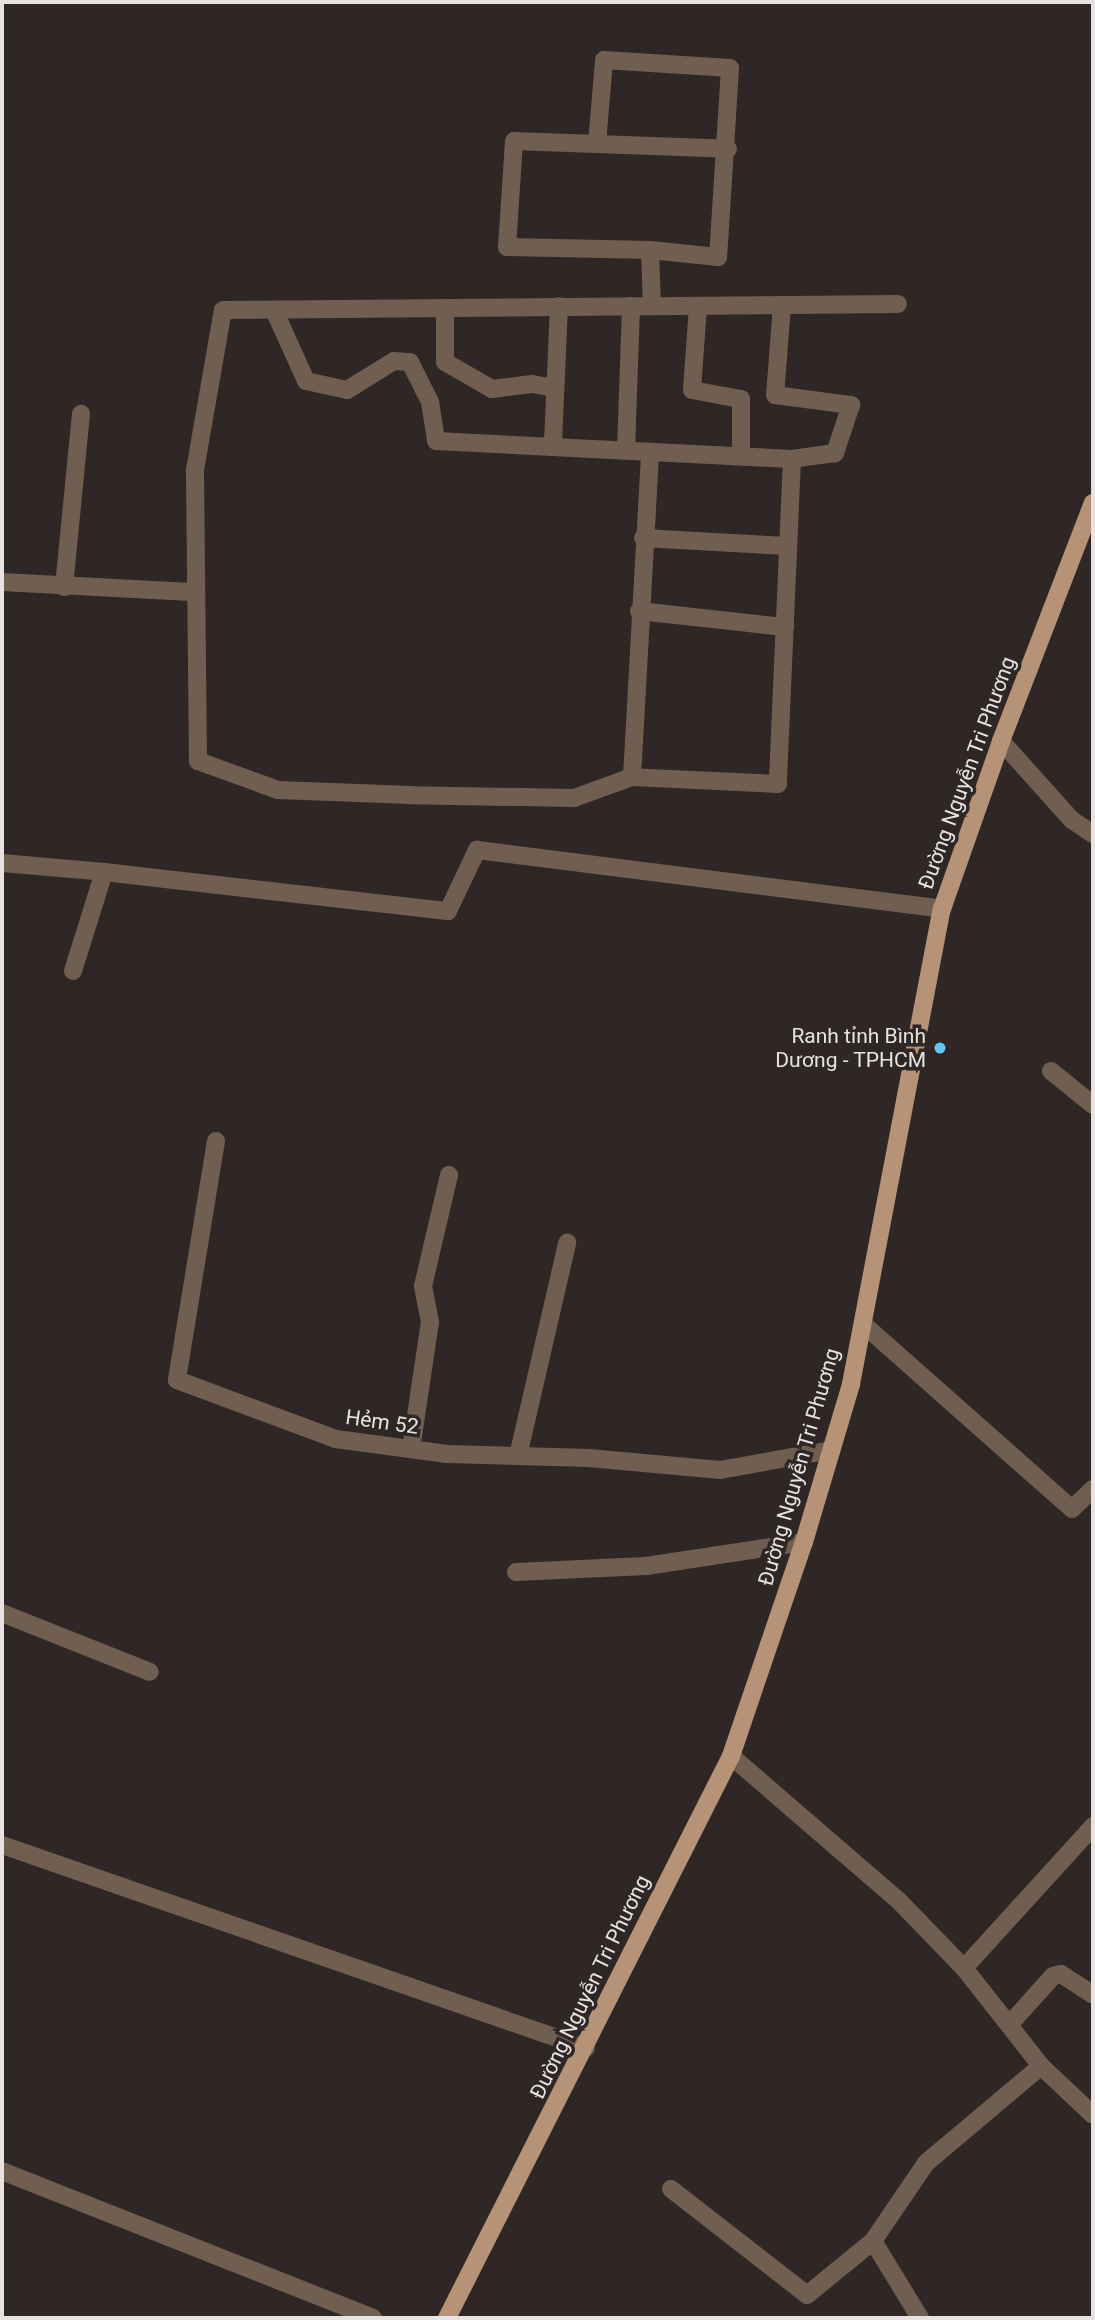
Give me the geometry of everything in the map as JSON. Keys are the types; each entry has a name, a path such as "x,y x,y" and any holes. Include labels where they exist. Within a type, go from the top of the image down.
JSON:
{"main road":[{"name":"Đường Nguyễn Tri Phương","path":"450,2317 731,1756 804,1542 863,1324 942,909 1000,741 1093,503"}],"street":[{"path":"597,144 604,60 730,68 728,149 718,257 650,250 507,247 514,141 728,149"},
{"path":"650,250 652,306"},
{"path":"792,458 778,784 632,777 575,798 278,790 198,761 195,470 223,310 898,304"},
{"path":"274,310 306,380 347,390 394,361 410,362 430,402 436,441 553,443 650,452 792,458 835,453 851,405 775,396 782,305"},
{"path":"553,443 559,306"},
{"path":"626,450 631,306"},
{"path":"698,306 692,390 741,399 741,456"},
{"path":"446,307 445,362 492,389 532,384 554,388"},
{"path":"64,587 81,414"},
{"path":"632,777 643,538 650,452"},
{"path":"643,538 788,546"},
{"path":"2,582 196,592"},
{"path":"639,611 785,627"},
{"path":"1000,741 1072,820 1093,834"},
{"path":"2,863 448,911 477,850 942,909"},
{"path":"73,971 104,872"},
{"path":"1051,1071 1093,1105"},
{"name":"Hẻm 52","path":"216,1141 177,1380 336,1439 411,1449 720,1470 831,1450"},
{"path":"411,1449 429,1322 423,1286 449,1175"},
{"path":"518,1456 567,1243"},
{"path":"863,1324 1072,1509 1093,1489"},
{"path":"516,1572 646,1566 804,1542"},
{"path":"2,1613 150,1672"},
{"path":"731,1756 899,1901 964,1968 1041,2066 1093,2115"},
{"path":"964,1968 1093,1826"},
{"path":"2,1845 586,2048"},
{"path":"1009,2025 1053,1976 1061,1974 1093,1995"},
{"path":"671,2189 807,2295 873,2241 926,2162 1041,2066"},
{"path":"2,2171 373,2318"},
{"path":"873,2241 920,2318"}],"place":[{"name":"Ranh tỉnh Bình Dương - TPHCM","path":"940,1048"}]}
